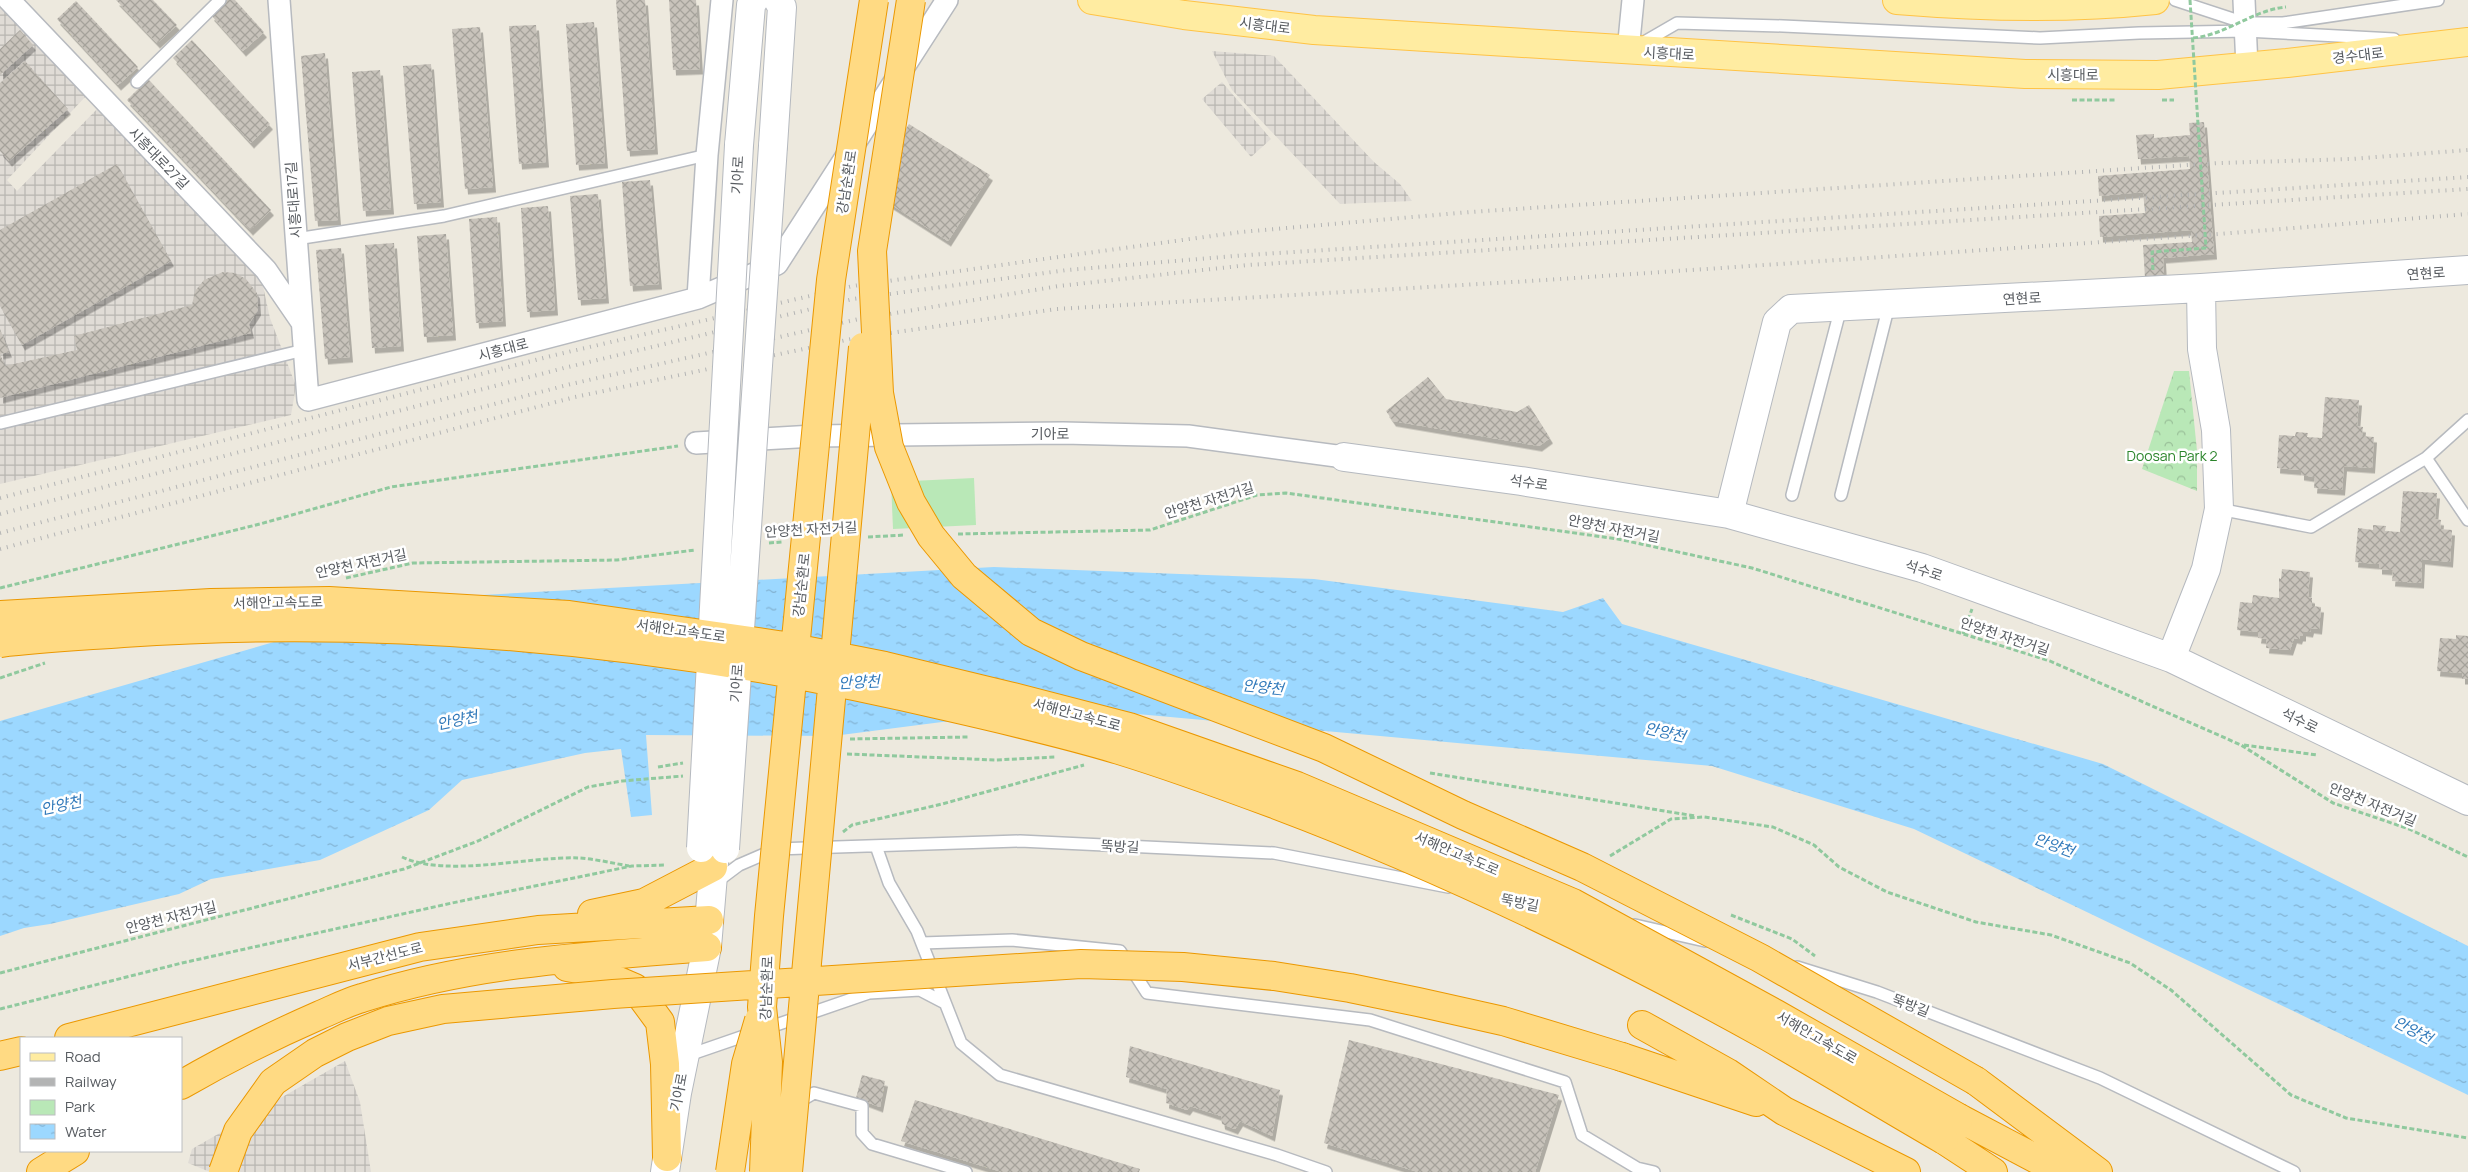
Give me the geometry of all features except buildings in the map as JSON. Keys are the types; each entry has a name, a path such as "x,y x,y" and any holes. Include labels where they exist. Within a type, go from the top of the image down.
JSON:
{"highway":[{"name":"강남순환로","path":"765,1172 768,1062 762,1007 769,916 831,280 874,0"},
{"path":"788,1172 872,251 911,0"},
{"path":"872,251 879,394 889,447 911,502 931,536 964,576 1032,632 1081,656 1324,748 1463,815 1582,867 1760,958 1976,1081 2098,1172"},
{"name":"서해안고속도로","path":"0,615 211,603 329,601 569,615 778,645 884,666 1129,727 1297,786 1573,903 1785,1019 1951,1129 1993,1172"},
{"name":"서해안고속도로","path":"0,643 215,627 327,627 448,631 570,642 691,657 874,689 1012,722 1119,750 1277,806 1441,873 1558,927 1764,1035 1951,1129 2061,1172"},
{"path":"538,930 610,909 644,903 713,862"},
{"name":"서부간선도로","path":"73,1037 420,947 538,930 709,920"},
{"path":"182,1084 223,1061 291,1028 361,998 428,980 536,960 707,947"},
{"path":"536,960 600,973 635,988 660,1022 665,1064 666,1164"},
{"path":"223,1172 238,1131 273,1082 315,1053 388,1021 443,1009 613,994 1081,964 1183,967 1283,978 1408,1000 1503,1021 1622,1057 1784,1110"},
{"path":"730,1172 746,1064 762,1007"},
{"path":"1642,1025 1728,1073 1784,1110 1906,1172"},
{"path":"0,1056 20,1051"},
{"path":"41,1172 73,1152"}],"main road":[{"name":"시흥대로","path":"1092,0 1184,16 1314,30 2025,74 2158,75 2247,67"},
{"path":"1897,0 2117,4 2155,0"},
{"name":"경수대로","path":"2247,67 2465,42"}],"street":[{"name":"시흥대로27길","path":"9,0 266,270 302,322"},
{"name":"시흥대로17길","path":"278,0 308,400"},
{"path":"698,298 707,155 722,0"},
{"name":"기아로","path":"713,862 739,145 751,5 754,0"},
{"name":"기아로","path":"666,1164 677,1093 707,947 773,146 782,7 778,0"},
{"name":"시흥대로","path":"308,400 698,298 777,264 946,0"},
{"path":"1628,50 1632,0"},
{"path":"2244,0 2247,67"},
{"name":"연현로","path":"1729,514 1777,322 1791,309 1889,305 2155,284 2201,288 2468,270"},
{"path":"2172,658 2206,569 2219,509 2216,430 2202,349 2201,288"},
{"name":"기아로","path":"696,443 831,436 1073,433 1188,436 1344,457"},
{"name":"석수로","path":"1344,457 1521,481 1729,514 1922,568 2172,658 2468,801"}],"lane":[{"path":"136,82 220,0"},
{"path":"2174,0 2245,27 2465,42"},
{"path":"1628,50 1677,23 2040,38 2245,27 2438,0"},
{"path":"296,239 444,216 707,155"},
{"path":"1840,495 1889,305"},
{"path":"1792,495 1841,307"},
{"path":"1,424 304,350"},
{"path":"2219,509 2312,527 2426,458 2468,420"},
{"path":"2426,458 2468,520"},
{"name":"뚝방길","path":"713,862 739,865 776,848 1020,841 1274,853 1541,906"},
{"path":"876,846 889,884 917,931 961,1043 1000,1075 1277,1155 1326,1172"},
{"name":"뚝방길","path":"1560,910 1742,950 1877,992 2100,1078 2294,1172"},
{"path":"922,943 1012,940 1120,952 1147,993 1370,1020 1565,1082 1582,1135 1638,1168 1654,1172"},
{"path":"686,1056 869,993 920,990 945,1003"},
{"path":"765,1172 783,1120 798,1102 814,1093 862,1106 862,1133 872,1144 966,1172"}],"path":[{"path":"2155,284 2152,252 2206,248 2190,0"},
{"path":"2192,38 2207,37 2268,8 2286,7"},
{"path":"0,588 260,524 390,487 696,443"},
{"name":"안양천 자전거길","path":"954,534 1150,530 1257,495 1286,493 1618,539 1737,565 2050,661 2241,745 2333,803 2409,829 2468,857"},
{"name":"안양천 자전거길","path":"866,537 914,535"},
{"name":"안양천 자전거길","path":"761,543 790,542"},
{"name":"안양천 자전거길","path":"338,580 412,563 616,560 704,549"},
{"path":"0,678 55,660"},
{"path":"822,847 852,825 942,804 1091,762"},
{"name":"안양천 자전거길","path":"0,973 417,864 478,841 588,787 622,781 658,780"},
{"path":"1704,817 1773,827 1814,845 1839,867 1887,892 1976,922 2051,935 2130,963 2171,990 2291,1095 2346,1118 2468,1138"},
{"path":"402,857 417,864 470,865 579,858 632,866"},
{"path":"0,1009 202,958 452,903 632,866 668,865"}],"shaded area":[{"path":"0,4 87,95 7,180 17,191 99,107 261,277 270,318 296,386 291,415 0,484"},
{"path":"1212,51 1274,56 1374,162 1400,184 1412,201 1340,204 1232,90"},
{"path":"1222,82 1271,139 1251,157 1202,99"},
{"path":"345,1061 360,1102 371,1172 210,1172 188,1163 192,1149"}],"green space":[{"name":"Doosan Park 2","path":"2174,371 2189,371 2197,451 2197,491 2142,469"},
{"path":"974,478 976,525 893,529 891,482"}],"water":[{"name":"안양천","path":"994,567 1314,579 1563,612 1603,598 1622,624 2103,764 2468,946 2468,1095 1914,829 1712,766 1060,707 833,736 646,735 652,815 631,817 621,749 585,753 462,780 429,810 320,860 211,879 179,894 50,924 24,928 0,936 0,721 312,631 445,597"}],"railway":[{"path":"0,498 555,355 853,286 1058,257 1241,232 1470,212 2219,163 2351,159 2468,150"},
{"path":"0,514 568,367 853,299 1067,270 1247,255 2468,177"},
{"path":"0,533 571,384 859,319 1059,286 1248,265 2468,189"},
{"path":"0,549 575,397 856,338 1057,309 1530,281 2219,234 2468,214"}]}
